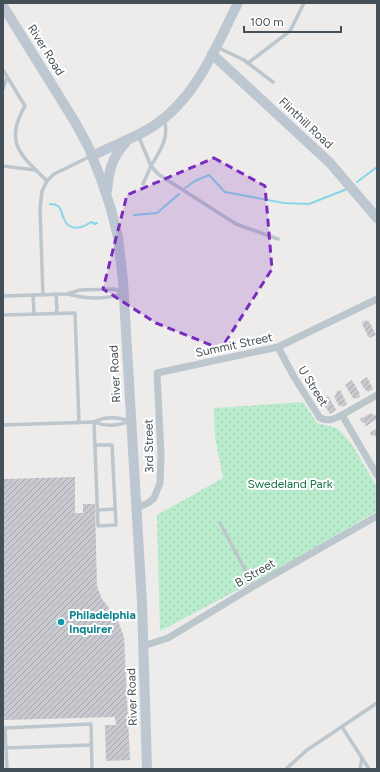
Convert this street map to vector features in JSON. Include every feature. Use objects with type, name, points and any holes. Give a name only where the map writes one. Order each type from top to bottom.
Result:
[{"type":"main road","points":[[92,156],[133,137],[164,118],[179,104],[192,89],[238,3]]},
{"type":"main road","name":"River Road","points":[[3,6],[75,122],[92,156],[107,194],[118,237],[124,292],[136,508],[147,769]]},
{"type":"main road","name":"Flinthill Road","points":[[214,50],[330,163],[377,218]]},
{"type":"main road","points":[[107,194],[108,176],[116,153],[133,137]]},
{"type":"street","name":"Summit Street","points":[[157,372],[278,347],[377,299]]},
{"type":"street","name":"U Street","points":[[278,347],[320,418],[331,421],[342,416]]},
{"type":"street","name":"3rd Street","points":[[136,508],[151,500],[156,494],[160,483],[161,456],[157,372]]},
{"type":"street","points":[[377,395],[342,416],[377,475]]},
{"type":"street","name":"B Street","points":[[143,646],[168,638],[254,586],[377,516]]},
{"type":"lane","points":[[248,63],[290,31],[304,3]]},
{"type":"lane","points":[[214,50],[248,63],[274,82]]},
{"type":"lane","points":[[3,70],[25,106],[18,117],[15,130],[16,143],[21,155],[47,181]]},
{"type":"lane","points":[[3,89],[7,77]]},
{"type":"lane","points":[[144,184],[151,166],[163,145],[166,132],[164,118]]},
{"type":"lane","points":[[133,137],[151,166],[158,174],[236,224],[278,238]]},
{"type":"lane","points":[[43,295],[40,203],[42,191],[47,181],[54,174],[92,156]]},
{"type":"lane","points":[[3,166],[36,170]]},
{"type":"lane","points":[[3,296],[67,294],[80,290],[114,289],[124,292]]},
{"type":"lane","points":[[67,294],[80,298],[114,297],[124,292]]},
{"type":"lane","points":[[56,294],[56,313]]},
{"type":"lane","points":[[33,295],[34,314]]},
{"type":"lane","points":[[3,315],[74,313],[79,423]]},
{"type":"lane","points":[[3,425],[94,422],[102,418],[120,418],[131,421]]},
{"type":"lane","points":[[94,422],[102,426],[120,425],[131,421]]},
{"type":"lane","points":[[94,422],[98,526],[116,525],[112,445],[95,445]]},
{"type":"lane","points":[[98,510],[115,509]]},
{"type":"lane","points":[[220,523],[254,586]]},
{"type":"lane","points":[[286,769],[307,750],[377,703]]},
{"type":"lane","points":[[7,769],[5,728],[91,724],[92,769]]},
{"type":"lane","points":[[342,727],[369,769]]},
{"type":"lane","points":[[5,748],[92,745]]},
{"type":"lane","points":[[360,769],[362,758]]},
{"type":"highlighted area","points":[[214,158],[265,186],[272,269],[221,349],[156,323],[103,289],[127,195]]},
{"type":"green space","name":"Swedeland Park","points":[[303,402],[317,423],[337,428],[351,443],[377,487],[377,511],[276,570],[160,631],[157,515],[223,478],[215,437],[214,408]]},
{"type":"building","points":[[367,320],[368,322],[369,321],[376,335],[369,338],[362,324],[362,322]]},
{"type":"building","points":[[367,377],[373,389],[368,392],[360,382]]},
{"type":"building","points":[[352,380],[360,394],[360,397],[355,399],[345,385]]},
{"type":"building","points":[[340,390],[347,404],[342,407],[341,405],[339,406],[334,396],[337,394],[336,392]]},
{"type":"building","points":[[328,396],[336,410],[330,414],[321,400]]},
{"type":"building","points":[[371,413],[373,415],[375,414],[377,419],[366,426],[360,419]]},
{"type":"building","points":[[377,428],[377,439],[375,435],[372,436],[370,433]]},
{"type":"building","name":"Philadelphia Inquirer","points":[[75,477],[75,513],[83,513],[83,504],[95,504],[97,586],[102,599],[117,618],[124,637],[130,760],[106,761],[105,725],[116,725],[115,717],[3,720],[3,479]]},
{"type":"waterway","points":[[357,182],[377,167]]},
{"type":"waterway","points":[[185,188],[195,181],[209,175],[225,192],[284,203],[309,204],[347,189]]},
{"type":"waterway","points":[[134,215],[157,213],[179,194]]},
{"type":"waterway","points":[[50,204],[59,207],[66,223],[69,226],[76,228],[91,222],[95,224],[97,223]]},
{"type":"place","name":"Philadelphia Inquirer","points":[[61,622]]}]
